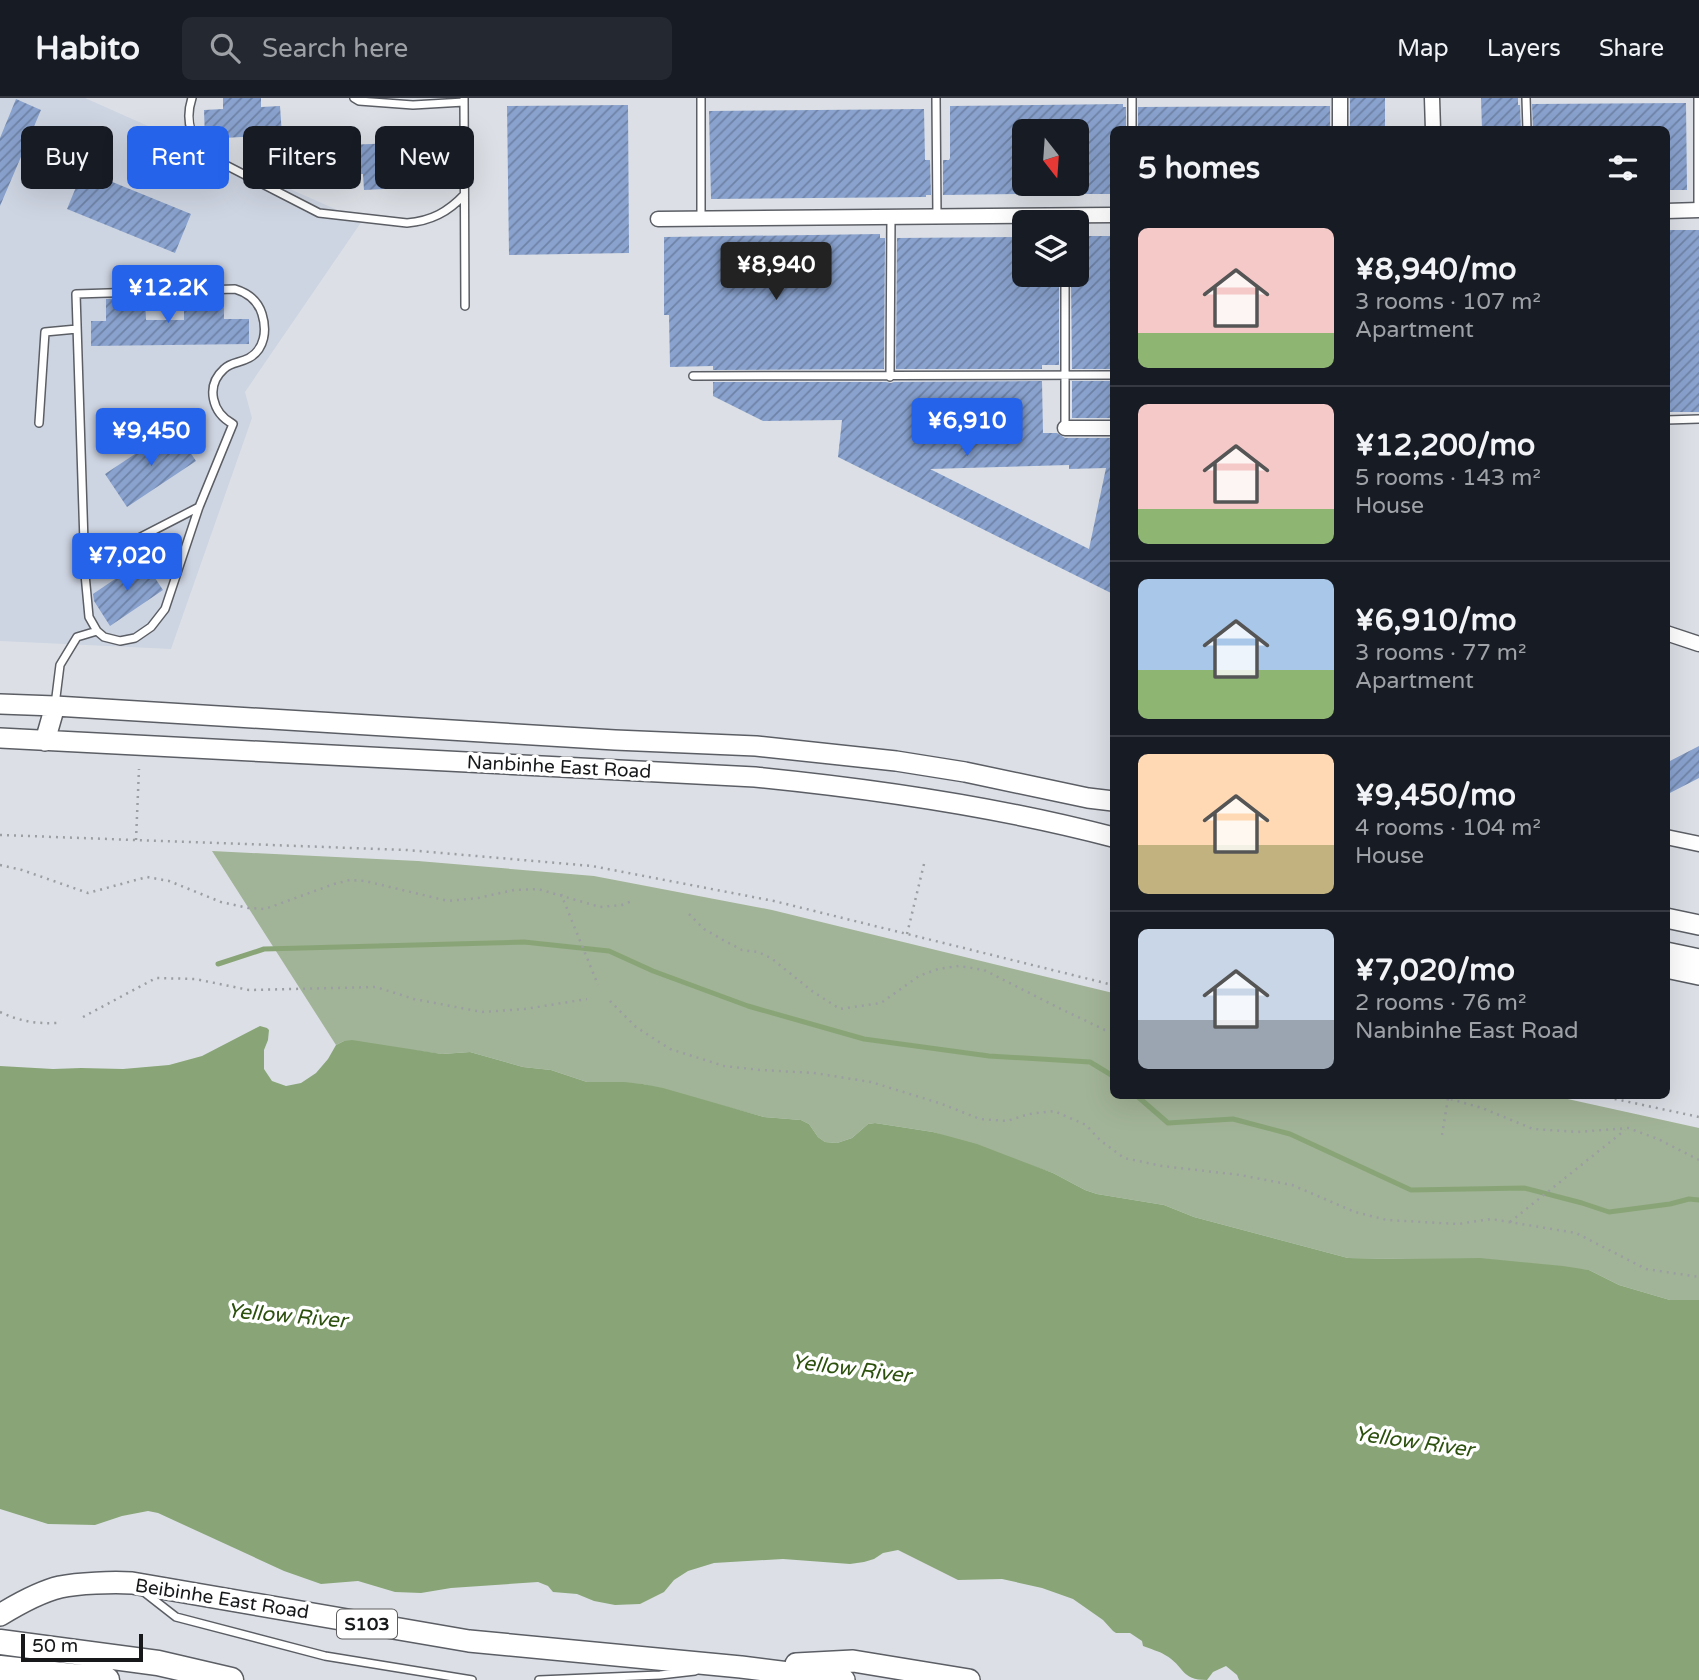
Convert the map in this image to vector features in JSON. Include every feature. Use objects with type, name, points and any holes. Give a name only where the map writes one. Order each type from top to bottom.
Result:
[{"type":"highway","points":[[2,1642],[158,1664],[231,1680]]},
{"type":"highway","points":[[0,1668],[107,1680]]},
{"type":"main road","name":"Nanbinhe East Road","points":[[0,704],[826,752],[919,765],[1110,801]]},
{"type":"main road","points":[[45,741],[55,706]]},
{"type":"main road","name":"Nanbinhe East Road","points":[[0,738],[769,779],[961,803],[1110,835]]},
{"type":"main road","points":[[1670,919],[1699,925]]},
{"type":"main road","points":[[1670,953],[1699,959]]},
{"type":"main road","points":[[1670,969],[1699,975]]},
{"type":"main road","name":"Beibinhe East Road","points":[[0,1615],[20,1603],[60,1587],[132,1583],[469,1641],[741,1667],[844,1680]]},
{"type":"main road","name":"Beibinhe East Road","points":[[741,1667],[853,1661],[970,1680]]},
{"type":"street","points":[[1340,98],[1340,126]]},
{"type":"street","points":[[1433,98],[1433,126]]},
{"type":"street","points":[[1670,211],[1699,210]]},
{"type":"street","points":[[1089,217],[1110,215]]},
{"type":"street","points":[[659,219],[1012,218]]},
{"type":"street","points":[[1065,428],[1110,428]]},
{"type":"street","points":[[1670,634],[1699,644]]},
{"type":"street","points":[[1670,838],[1699,844]]},
{"type":"lane","points":[[192,98],[189,108],[190,128],[204,152],[319,213],[419,222],[449,209],[464,195]]},
{"type":"lane","points":[[354,98],[359,102],[413,105],[464,100],[465,306]]},
{"type":"lane","points":[[701,98],[701,219]]},
{"type":"lane","points":[[936,98],[937,217]]},
{"type":"lane","points":[[1132,98],[1132,126]]},
{"type":"lane","points":[[1527,98],[1527,126]]},
{"type":"lane","points":[[1698,98],[1699,210]]},
{"type":"lane","points":[[890,377],[891,217]]},
{"type":"lane","points":[[1065,287],[1065,428]]},
{"type":"lane","points":[[228,288],[248,294],[259,307],[265,330],[262,344],[249,358],[227,366],[213,388],[217,411],[233,424],[199,507],[165,609],[159,619],[142,634],[128,641],[112,640],[97,631],[89,617],[85,575],[76,293],[228,288]]},
{"type":"lane","points":[[38,423],[45,332],[77,329]]},
{"type":"lane","points":[[693,376],[1110,375]]},
{"type":"lane","points":[[1670,419],[1699,419]]},
{"type":"lane","points":[[85,575],[102,557],[199,507]]},
{"type":"lane","points":[[55,706],[61,666],[66,656],[77,637],[97,631]]},
{"type":"lane","points":[[132,1583],[176,1617],[325,1656],[472,1680]]},
{"type":"lane","points":[[539,1680],[660,1675],[741,1667]]},
{"type":"path","points":[[136,840],[139,769]]},
{"type":"path","points":[[0,835],[407,850],[592,866],[774,901],[1110,984]]},
{"type":"path","points":[[907,934],[924,864]]},
{"type":"path","points":[[0,865],[88,893],[147,877],[169,881],[221,902],[265,909],[350,880],[365,881],[448,901],[526,889],[561,894],[600,907],[632,901]]},
{"type":"path","points":[[561,894],[598,985]]},
{"type":"path","points":[[689,914],[704,929],[725,941],[742,950],[758,952],[771,958],[812,991],[840,1009],[881,1003],[919,976],[938,969],[959,966],[984,970],[1110,1031]]},
{"type":"path","points":[[83,1017],[156,978],[195,979],[249,989],[376,987],[414,999],[482,1012],[525,1009],[587,999]]},
{"type":"path","points":[[610,1001],[636,1027],[670,1049],[724,1066],[814,1073],[871,1082],[942,1104],[979,1119],[1007,1121],[1029,1114],[1054,1111],[1086,1125],[1100,1140],[1124,1158],[1292,1185],[1355,1212],[1387,1220],[1458,1224],[1491,1219],[1576,1233],[1646,1269],[1699,1277]]},
{"type":"path","points":[[0,1012],[21,1021],[57,1023]]},
{"type":"path","points":[[1442,1135],[1448,1099]]},
{"type":"path","points":[[1451,1099],[1482,1108],[1533,1129],[1578,1132],[1628,1128],[1658,1139],[1699,1160]]},
{"type":"path","points":[[1615,1099],[1699,1117]]},
{"type":"path","points":[[1510,1222],[1628,1128]]},
{"type":"shaded area","points":[[0,98],[85,98],[148,126],[127,126],[127,189],[229,189],[229,162],[243,168],[243,189],[290,189],[362,221],[245,392],[252,418],[171,649],[0,641]]},
{"type":"shaded area","points":[[212,851],[418,861],[594,876],[772,910],[1110,992],[1110,1099],[1568,1099],[1699,1128],[1699,1300],[1670,1300],[1619,1285],[1589,1270],[1348,1258],[1194,1217],[1164,1205],[1097,1194],[1053,1173],[933,1132],[875,1123],[868,1124],[852,1138],[837,1143],[825,1142],[809,1124],[801,1120],[764,1117],[643,1084],[587,1082],[551,1070],[523,1067],[470,1052],[442,1054],[344,1041],[336,1045]]},
{"type":"water","name":"Yellow River","points":[[260,1026],[269,1030],[264,1050],[264,1069],[272,1081],[286,1086],[301,1083],[316,1073],[336,1045],[344,1041],[442,1054],[470,1052],[523,1067],[551,1070],[587,1082],[643,1084],[764,1117],[801,1120],[809,1124],[825,1142],[837,1143],[852,1138],[868,1124],[875,1123],[933,1132],[977,1144],[1053,1173],[1097,1194],[1164,1205],[1194,1217],[1348,1258],[1480,1258],[1563,1266],[1589,1270],[1619,1285],[1670,1300],[1699,1300],[1699,1680],[1239,1680],[1226,1666],[1213,1672],[1207,1680],[1187,1675],[1171,1659],[1143,1646],[1142,1641],[1130,1633],[1116,1633],[1103,1620],[1073,1599],[1042,1588],[1002,1579],[958,1580],[898,1550],[850,1564],[783,1559],[714,1563],[688,1571],[674,1580],[664,1592],[640,1604],[615,1605],[577,1594],[553,1592],[548,1586],[538,1582],[451,1588],[421,1593],[395,1592],[358,1581],[321,1584],[284,1571],[158,1513],[148,1511],[95,1525],[48,1524],[0,1509],[0,1066],[123,1069],[169,1065],[202,1056]]},
{"type":"building","points":[[223,98],[261,98],[261,107],[280,106],[281,126],[243,126],[243,137],[229,138],[229,126],[205,126],[204,110],[223,109]]},
{"type":"building","points":[[1350,98],[1385,98],[1385,126],[1350,126]]},
{"type":"building","points":[[1481,98],[1518,98],[1521,126],[1482,126]]},
{"type":"building","points":[[16,99],[41,110],[34,126],[21,126],[21,157],[0,206],[0,138]]},
{"type":"building","points":[[1686,103],[1687,190],[1670,190],[1670,126],[1533,126],[1532,104]]},
{"type":"building","points":[[1123,104],[1123,107],[1126,107],[1126,126],[1110,126],[1110,194],[1089,194],[1089,119],[1012,119],[1012,194],[943,195],[943,160],[950,158],[950,106]]},
{"type":"building","points":[[628,105],[629,253],[509,255],[507,106]]},
{"type":"building","points":[[1330,106],[1330,126],[1138,126],[1138,107]]},
{"type":"building","points":[[924,109],[925,160],[930,160],[931,195],[711,199],[709,111]]},
{"type":"building","points":[[361,144],[375,144],[375,189],[383,189],[364,190]]},
{"type":"building","points":[[113,182],[191,214],[175,253],[67,209],[75,189],[113,189]]},
{"type":"building","points":[[1670,230],[1699,230],[1699,412],[1670,412]]},
{"type":"building","points":[[880,234],[880,238],[885,238],[884,369],[713,370],[713,366],[670,367],[669,315],[664,315],[664,237]]},
{"type":"building","points":[[1089,236],[1110,236],[1110,369],[1072,369],[1071,287],[1089,287]]},
{"type":"building","points":[[1012,237],[1012,287],[1059,287],[1059,365],[1042,365],[1042,369],[896,369],[897,238]]},
{"type":"building","points":[[145,298],[146,320],[184,320],[184,298],[224,298],[224,319],[249,319],[249,344],[91,346],[91,321],[106,321],[106,299]]},
{"type":"building","points":[[1042,381],[1043,433],[1057,433],[1065,438],[1110,438],[1110,593],[838,457],[842,420],[763,421],[713,396],[713,382]],"holes":[[[1069,465],[1069,469],[1106,468],[1089,549],[930,469]]]},
{"type":"building","points":[[1072,381],[1110,381],[1110,418],[1072,418]]},
{"type":"building","points":[[174,428],[196,461],[127,507],[105,474]]},
{"type":"building","points":[[143,560],[163,590],[110,626],[94,601],[93,594]]},
{"type":"building","points":[[1699,746],[1699,778],[1670,793],[1670,761]]},
{"type":"waterway","points":[[218,964],[264,949],[524,942],[609,951],[653,971],[748,1006],[864,1039],[989,1056],[1090,1062],[1110,1074]]},
{"type":"waterway","points":[[1140,1099],[1168,1123],[1233,1119],[1290,1134],[1411,1190],[1524,1188],[1609,1212],[1689,1199],[1699,1200]]}]
